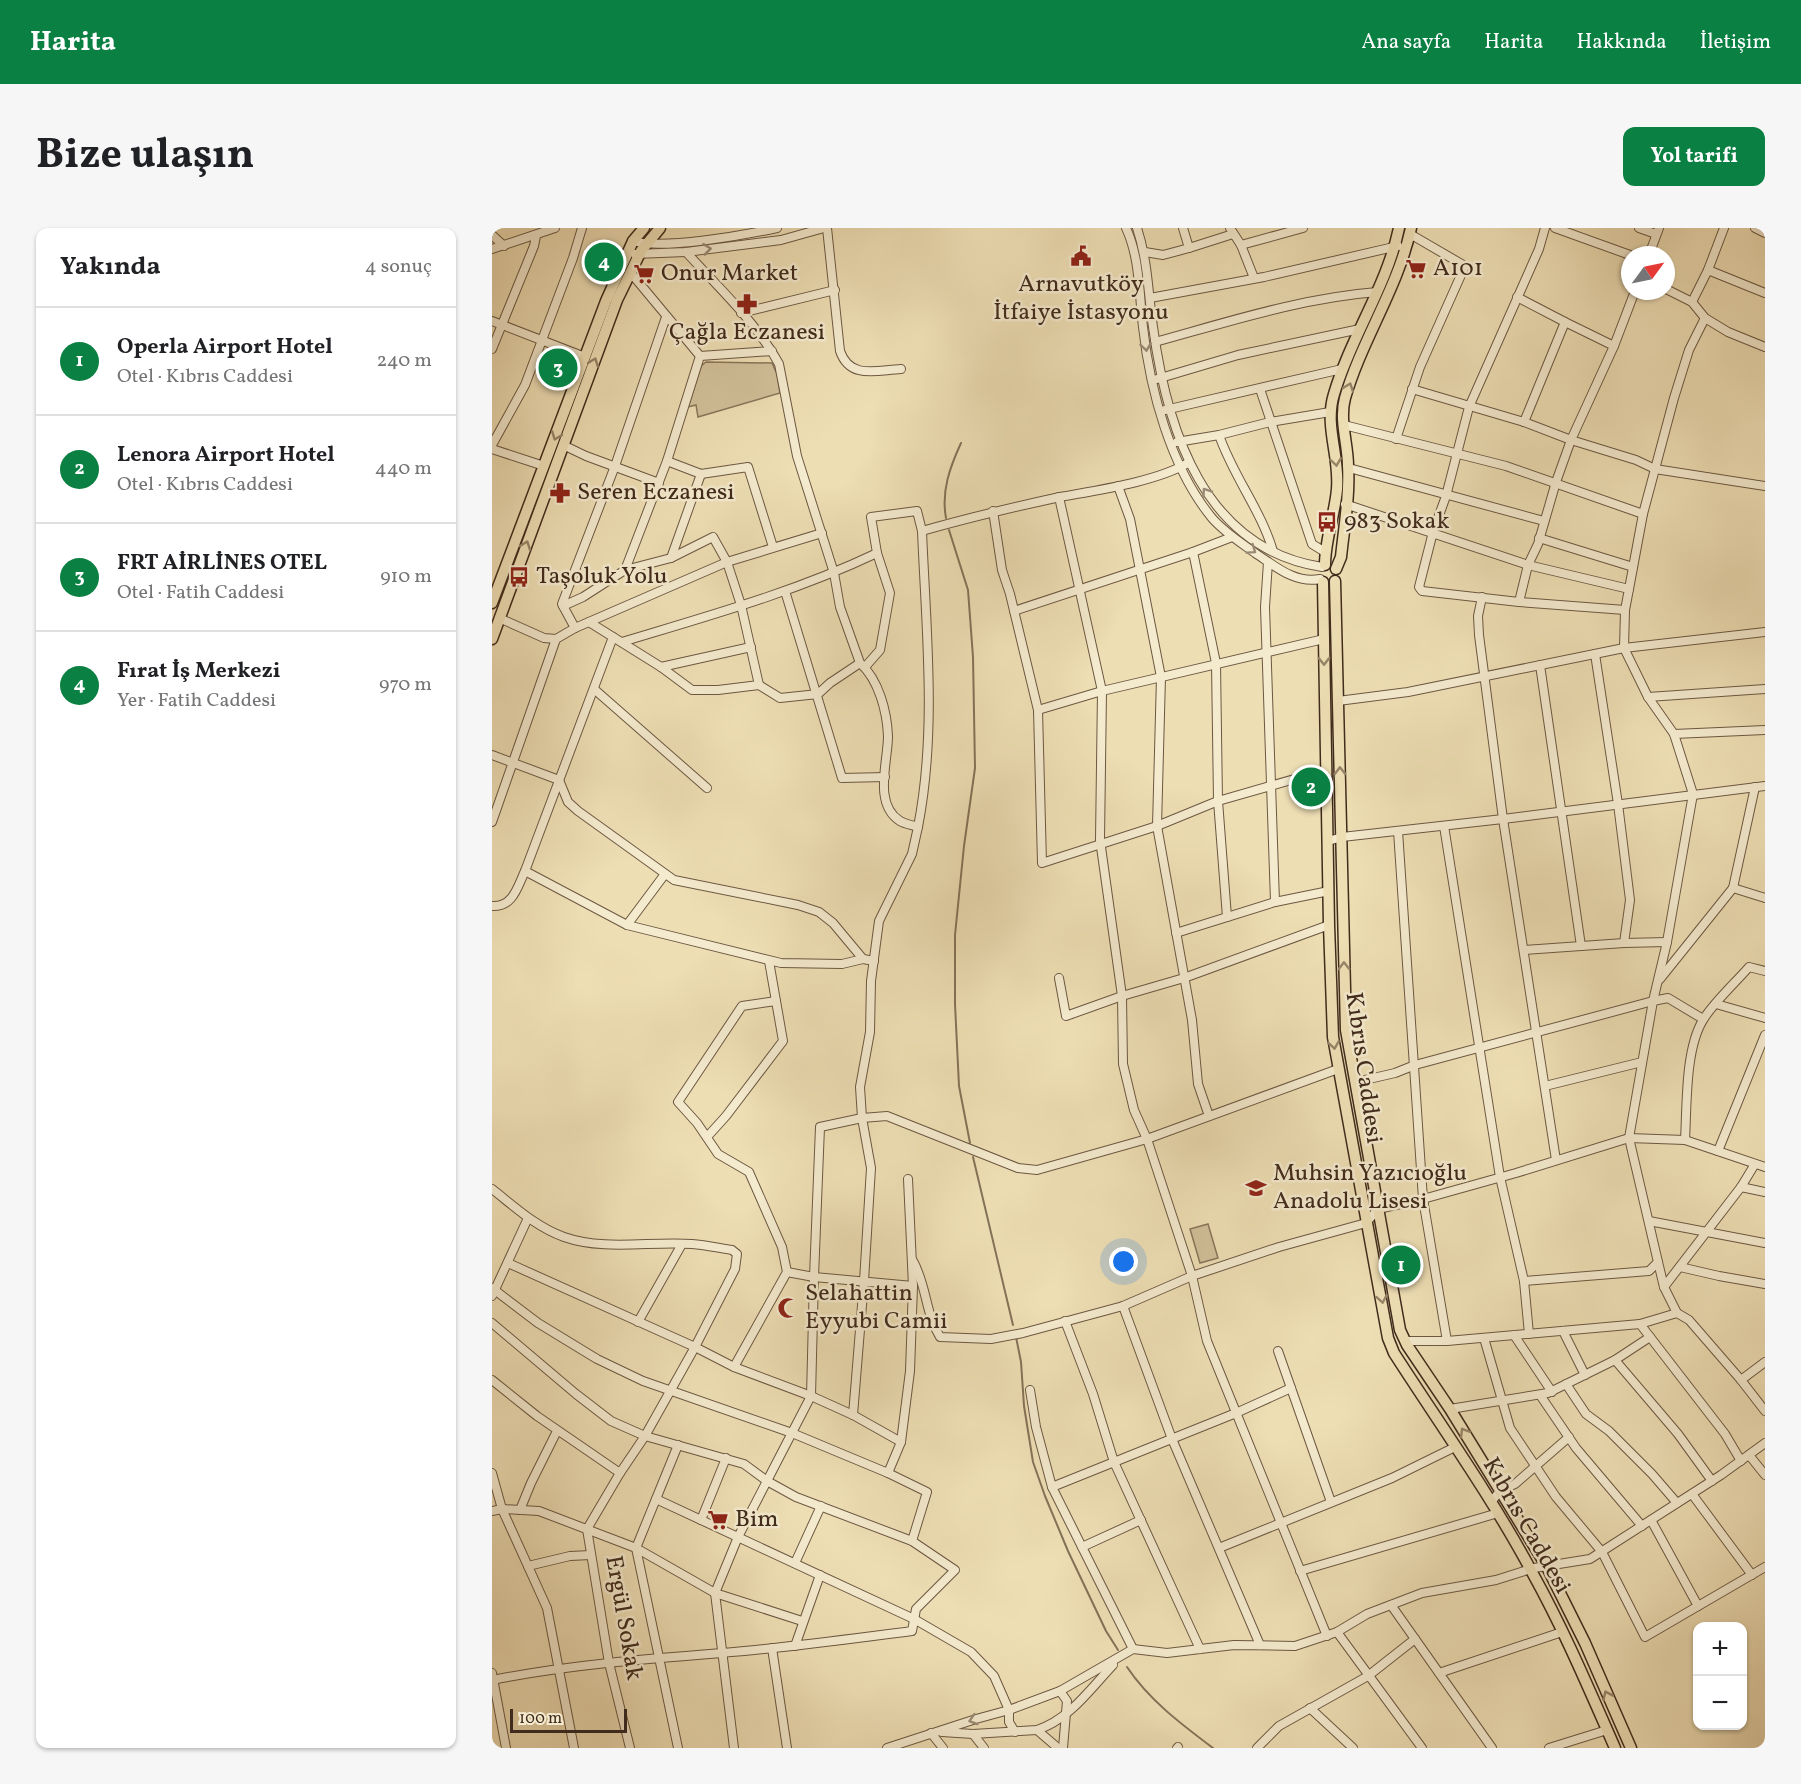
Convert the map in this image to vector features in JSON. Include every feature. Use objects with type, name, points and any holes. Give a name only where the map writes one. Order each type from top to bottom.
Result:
[{"type":"main road","points":[[492,639],[617,300],[630,272],[637,250],[633,241],[644,228]]},
{"type":"main road","points":[[492,603],[606,301],[637,250],[660,228]]},
{"type":"main road","points":[[1399,228],[1390,263],[1342,369],[1330,412],[1331,435],[1337,466],[1337,488],[1323,566],[1319,572],[1322,581],[1328,584],[1335,575],[1341,557],[1346,504],[1349,468],[1343,412],[1345,399],[1402,263],[1409,235]]},
{"type":"main road","points":[[1323,566],[1332,566],[1335,575],[1345,1020],[1400,1330],[1547,1567],[1585,1643],[1631,1748]]},
{"type":"main road","name":"Kıbrıs Caddesi","points":[[1322,581],[1332,1017],[1338,1069],[1390,1345],[1491,1502],[1531,1569],[1615,1748]]},
{"type":"street","points":[[492,249],[555,228]]},
{"type":"street","points":[[544,466],[492,447],[525,385],[582,228]]},
{"type":"street","points":[[637,250],[773,228]]},
{"type":"street","points":[[637,250],[686,252],[782,240],[826,228],[835,290],[840,351],[847,363],[858,371],[901,369]]},
{"type":"street","points":[[1126,228],[1136,254],[1151,381],[1160,412],[1176,442]]},
{"type":"street","points":[[1137,228],[1145,252],[1161,377],[1176,442],[1195,494],[1213,519],[1232,537],[1268,562],[1301,580],[1322,581]]},
{"type":"street","points":[[1183,228],[1189,248]]},
{"type":"street","points":[[1241,245],[1303,228]]},
{"type":"street","points":[[1545,228],[1539,249],[1469,407],[1446,496],[1419,580],[1422,591],[1519,602],[1625,610]]},
{"type":"street","points":[[1555,228],[1621,252]]},
{"type":"street","points":[[1639,228],[1658,231],[1652,246]]},
{"type":"street","points":[[1692,302],[1708,270],[1724,228]]},
{"type":"street","points":[[1755,228],[1765,233]]},
{"type":"street","points":[[1145,252],[1164,255],[1232,231],[1241,245],[1254,278]]},
{"type":"street","points":[[492,235],[504,246]]},
{"type":"street","points":[[1150,298],[1395,247],[1409,235],[1465,266],[1412,389],[1396,439]]},
{"type":"street","points":[[492,349],[536,236]]},
{"type":"street","points":[[686,252],[741,313],[772,351],[779,364],[798,456],[834,573],[840,607],[863,665],[879,692],[885,712],[888,736],[884,795],[890,810],[900,821],[918,827]]},
{"type":"street","points":[[1708,270],[1765,293]]},
{"type":"street","points":[[630,272],[699,356]]},
{"type":"street","points":[[741,313],[835,290]]},
{"type":"street","points":[[1155,342],[1271,311],[1352,294],[1377,292]]},
{"type":"street","points":[[1675,294],[1692,302],[1705,318],[1728,332],[1765,347]]},
{"type":"street","points":[[1517,297],[1614,346]]},
{"type":"street","points":[[1519,602],[1528,565],[1571,440],[1614,346],[1632,300]]},
{"type":"street","points":[[575,628],[562,604],[615,466],[666,317]]},
{"type":"street","points":[[1705,318],[1689,350],[1655,469],[1643,514],[1625,610],[1624,648],[1648,697],[1674,734],[1693,794],[1629,1137],[1664,1287],[1677,1313],[1689,1320],[1765,1411]]},
{"type":"street","points":[[492,321],[585,357]]},
{"type":"street","points":[[1524,422],[1565,322]]},
{"type":"street","points":[[1151,381],[1238,355],[1360,329]]},
{"type":"street","points":[[699,356],[772,351]]},
{"type":"street","points":[[625,570],[667,461],[699,356]]},
{"type":"street","points":[[1160,412],[1169,408],[1342,369]]},
{"type":"street","points":[[1260,389],[1312,544],[1325,552]]},
{"type":"street","points":[[1412,389],[1524,422],[1571,440],[1636,460],[1655,469],[1765,486]]},
{"type":"street","points":[[1176,442],[1330,412]]},
{"type":"street","points":[[1344,425],[1506,466],[1643,514]]},
{"type":"street","points":[[1219,435],[1266,531],[1273,551]]},
{"type":"street","points":[[563,445],[659,483]]},
{"type":"street","points":[[667,461],[701,474],[748,467],[772,547]]},
{"type":"street","points":[[1184,465],[1220,512],[1238,529],[1273,551],[1298,563],[1323,566]]},
{"type":"street","points":[[922,531],[993,512],[1118,486],[1184,465]]},
{"type":"street","points":[[1349,468],[1544,521]]},
{"type":"street","points":[[671,558],[701,474]]},
{"type":"street","points":[[1118,486],[1130,519],[1161,677],[1157,826],[1192,1020],[1198,1084],[1209,1116]]},
{"type":"street","points":[[1059,498],[1102,691],[1101,844],[1122,996],[1123,1064],[1134,1110],[1147,1139],[1192,1276],[1207,1341],[1327,1636]]},
{"type":"street","points":[[1346,504],[1528,565],[1629,589]]},
{"type":"street","points":[[589,622],[661,667],[692,690],[718,690],[759,685],[780,698],[818,694],[830,683],[863,665],[880,650],[890,593],[877,553],[871,517],[917,511],[922,531],[928,727],[925,789],[912,854],[879,921],[871,981],[870,1032],[860,1087],[862,1118],[871,1168],[853,1415]]},
{"type":"street","points":[[993,512],[1002,570],[1038,710],[1042,863],[1157,826],[1218,801],[1326,770]]},
{"type":"street","points":[[499,618],[544,638],[556,639],[575,628],[728,562],[822,533]]},
{"type":"street","points":[[563,606],[583,597],[625,570],[671,558],[713,537],[728,562],[741,605],[759,685]]},
{"type":"street","points":[[1014,612],[1232,537]]},
{"type":"street","points":[[1539,538],[1634,567]]},
{"type":"street","points":[[1193,552],[1216,663],[1218,801],[1227,917]]},
{"type":"street","points":[[622,642],[785,591],[834,573],[877,553]]},
{"type":"street","points":[[1268,562],[1266,607],[1275,902]]},
{"type":"street","points":[[785,591],[842,778],[885,777]]},
{"type":"street","points":[[1482,597],[1478,616],[1479,635],[1503,819],[1538,1032],[1556,1160]]},
{"type":"street","points":[[1338,701],[1408,692],[1624,648],[1765,632]]},
{"type":"street","points":[[492,906],[503,906],[509,901],[525,871],[613,637]]},
{"type":"street","points":[[492,822],[556,639]]},
{"type":"street","points":[[1038,710],[1102,691],[1324,639]]},
{"type":"street","points":[[661,667],[750,646]]},
{"type":"street","points":[[1595,654],[1630,900],[1624,943]]},
{"type":"street","points":[[1540,665],[1581,946]]},
{"type":"street","points":[[594,689],[707,788]]},
{"type":"street","points":[[1648,697],[1765,689]]},
{"type":"street","points":[[1674,734],[1765,730]]},
{"type":"street","points":[[492,755],[559,780],[568,802],[578,811],[674,880],[798,905],[819,912],[833,923],[863,959]]},
{"type":"street","points":[[1328,841],[1342,837],[1765,786]]},
{"type":"street","points":[[1658,981],[1733,888],[1755,787]]},
{"type":"street","points":[[1444,826],[1500,1177],[1524,1281],[1529,1334]]},
{"type":"street","points":[[1398,831],[1423,1200],[1448,1341]]},
{"type":"street","points":[[525,871],[627,925],[769,961],[819,965],[842,964],[863,959],[874,962]]},
{"type":"street","points":[[627,925],[665,874]]},
{"type":"street","points":[[1733,888],[1765,898]]},
{"type":"street","points":[[1176,933],[1275,902],[1329,891]]},
{"type":"street","points":[[1059,978],[1066,1016],[1122,996],[1184,978],[1329,925]]},
{"type":"street","points":[[1524,950],[1667,942]]},
{"type":"street","points":[[707,1137],[726,1116],[783,1041],[769,961]]},
{"type":"street","points":[[1685,1140],[1689,1070],[1694,1040],[1703,1019],[1749,967],[1765,971]]},
{"type":"street","points":[[1356,1082],[1668,998],[1703,1019]]},
{"type":"street","points":[[734,1367],[787,1272],[782,1247],[749,1172],[718,1154],[678,1102],[742,1006],[776,1001]]},
{"type":"street","points":[[1716,1004],[1765,1018]]},
{"type":"street","points":[[1718,1151],[1765,1035]]},
{"type":"street","points":[[1545,1086],[1642,1062]]},
{"type":"street","points":[[734,1748],[715,1593],[738,1537],[811,1396],[820,1127],[862,1118],[886,1116],[1018,1168],[1038,1170],[1147,1139],[1338,1069]]},
{"type":"street","points":[[913,1261],[921,1276],[933,1326],[940,1337],[991,1339],[1023,1333],[1123,1306],[1192,1276],[1279,1247],[1366,1223],[1378,1209],[1423,1200],[1629,1137],[1685,1140],[1762,1165],[1741,1187],[1664,1287]]},
{"type":"street","points":[[888,1473],[901,1442],[910,1371],[913,1261],[908,1179]]},
{"type":"street","points":[[1741,1187],[1765,1192]]},
{"type":"street","points":[[492,1189],[528,1218],[545,1228],[590,1244],[682,1244],[732,1250],[737,1254],[735,1269],[695,1347],[645,1436],[587,1529]]},
{"type":"street","points":[[528,1218],[493,1291],[538,1323],[597,1359],[643,1381],[792,1433],[927,1492],[912,1541]]},
{"type":"street","points":[[1649,1221],[1765,1243]]},
{"type":"street","points":[[638,1322],[682,1244]]},
{"type":"street","points":[[1524,1281],[1649,1271],[1659,1262]]},
{"type":"street","points":[[508,1263],[695,1347],[734,1367],[811,1396],[853,1415],[901,1442]]},
{"type":"street","points":[[1680,1267],[1765,1284]]},
{"type":"street","points":[[787,1272],[814,1277],[913,1286]]},
{"type":"street","points":[[1123,1306],[1172,1439],[1260,1645]]},
{"type":"street","points":[[1405,1341],[1448,1341],[1640,1324],[1677,1313]]},
{"type":"street","points":[[1065,1321],[1093,1394],[1114,1462],[1200,1649]]},
{"type":"street","points":[[492,1323],[611,1421],[645,1436],[744,1464],[767,1481],[796,1497],[912,1541],[955,1570],[916,1609],[912,1631],[795,1646],[559,1668],[493,1678],[506,1748]]},
{"type":"street","points":[[1640,1324],[1725,1434],[1745,1458],[1765,1475]]},
{"type":"street","points":[[1563,1331],[1585,1375]]},
{"type":"street","points":[[1515,1335],[1552,1392]]},
{"type":"street","points":[[1450,1409],[1552,1392],[1615,1360],[1650,1337]]},
{"type":"street","points":[[1484,1338],[1510,1428],[1556,1497],[1602,1552],[1645,1637],[1765,1567]]},
{"type":"street","points":[[1278,1351],[1331,1502]]},
{"type":"street","points":[[1615,1360],[1678,1434],[1712,1481]]},
{"type":"street","points":[[1741,1380],[1765,1362]]},
{"type":"street","points":[[492,1380],[557,1431],[620,1473]]},
{"type":"street","points":[[1566,1384],[1586,1414],[1609,1431],[1677,1503]]},
{"type":"street","points":[[1052,1487],[1236,1413],[1291,1388]]},
{"type":"street","points":[[1030,1390],[1036,1427],[1052,1487],[1133,1649]]},
{"type":"street","points":[[1540,1395],[1569,1437],[1642,1526]]},
{"type":"street","points":[[520,1510],[557,1431]]},
{"type":"street","points":[[1491,1502],[1500,1491],[1515,1484],[1569,1437]]},
{"type":"street","points":[[887,1748],[1060,1691],[1133,1649],[1167,1653],[1234,1645],[1295,1646],[1337,1632],[1367,1614],[1422,1593],[1496,1580],[1531,1569],[1590,1560],[1712,1481],[1765,1443]]},
{"type":"street","points":[[678,1445],[636,1548],[678,1748]]},
{"type":"street","points":[[1219,1548],[1392,1478],[1455,1447]]},
{"type":"street","points":[[701,1520],[726,1458]]},
{"type":"street","points":[[492,1473],[502,1509],[547,1608],[574,1748]]},
{"type":"street","points":[[1692,1494],[1752,1575]]},
{"type":"street","points":[[656,1499],[914,1619],[971,1652],[994,1676],[1008,1710],[1009,1722],[1015,1731]]},
{"type":"street","points":[[795,1563],[821,1506]]},
{"type":"street","points":[[492,1511],[502,1509],[539,1511],[636,1548],[715,1593],[802,1621]]},
{"type":"street","points":[[1300,1571],[1497,1513]]},
{"type":"street","points":[[1082,1547],[1141,1520]]},
{"type":"street","points":[[1651,1520],[1698,1606]]},
{"type":"street","name":"Ergül Sokak","points":[[587,1529],[609,1663],[630,1748]]},
{"type":"street","points":[[528,1566],[570,1556],[591,1555]]},
{"type":"street","points":[[795,1646],[820,1575]]},
{"type":"street","points":[[1390,1605],[1492,1748]]},
{"type":"street","points":[[1337,1632],[1422,1748]]},
{"type":"street","points":[[1439,1673],[1562,1632]]},
{"type":"street","points":[[1257,1748],[1279,1726],[1368,1676],[1415,1639]]},
{"type":"street","points":[[772,1648],[787,1748]]},
{"type":"street","points":[[935,1732],[973,1734],[1037,1730],[1055,1723],[1120,1658]]},
{"type":"street","points":[[1037,1730],[1061,1748],[1067,1701],[1060,1691]]},
{"type":"street","points":[[1310,1708],[1353,1748]]},
{"type":"street","points":[[1549,1748],[1562,1746],[1607,1730]]},
{"type":"street","points":[[935,1732],[943,1748]]},
{"type":"street","points":[[973,1734],[984,1748]]},
{"type":"shaded area","points":[[706,362],[772,363],[777,374],[780,393],[698,417],[696,405],[688,407],[701,366]]},
{"type":"shaded area","points":[[1208,1224],[1218,1258],[1200,1263],[1190,1229]]},
{"type":"waterway","points":[[946,518],[946,489],[953,461],[961,443]]},
{"type":"waterway","points":[[949,530],[968,590],[973,657],[975,768],[955,935],[955,1004],[959,1086],[970,1143]]},
{"type":"waterway","points":[[973,1157],[1013,1325]]},
{"type":"waterway","points":[[1016,1337],[1033,1462],[1068,1551],[1106,1631],[1118,1650]]},
{"type":"waterway","points":[[1127,1667],[1155,1701],[1213,1748]]},
{"type":"place","name":"Arnavutköy İtfaiye İstasyonu","points":[[1081,256]]},
{"type":"place","name":"Fırat İş Merkezi","points":[[604,262]]},
{"type":"place","name":"A101","points":[[1416,269]]},
{"type":"place","name":"Onur Market","points":[[644,274]]},
{"type":"place","name":"Çağla Eczanesi","points":[[747,304]]},
{"type":"place","name":"FRT AİRLİNES OTEL","points":[[558,368]]},
{"type":"place","name":"Seren Eczanesi","points":[[560,493]]},
{"type":"place","name":"983 Sokak","points":[[1327,522]]},
{"type":"place","name":"Taşoluk Yolu","points":[[519,577]]},
{"type":"place","name":"Lenora Airport Hotel","points":[[1311,787]]},
{"type":"place","name":"Muhsin Yazıcıoğlu Anadolu Lisesi","points":[[1256,1188]]},
{"type":"place","name":"Operla Airport Hotel","points":[[1401,1265]]},
{"type":"place","name":"Selahattin Eyyubi Camii","points":[[788,1308]]},
{"type":"place","name":"Bim","points":[[718,1520]]}]
